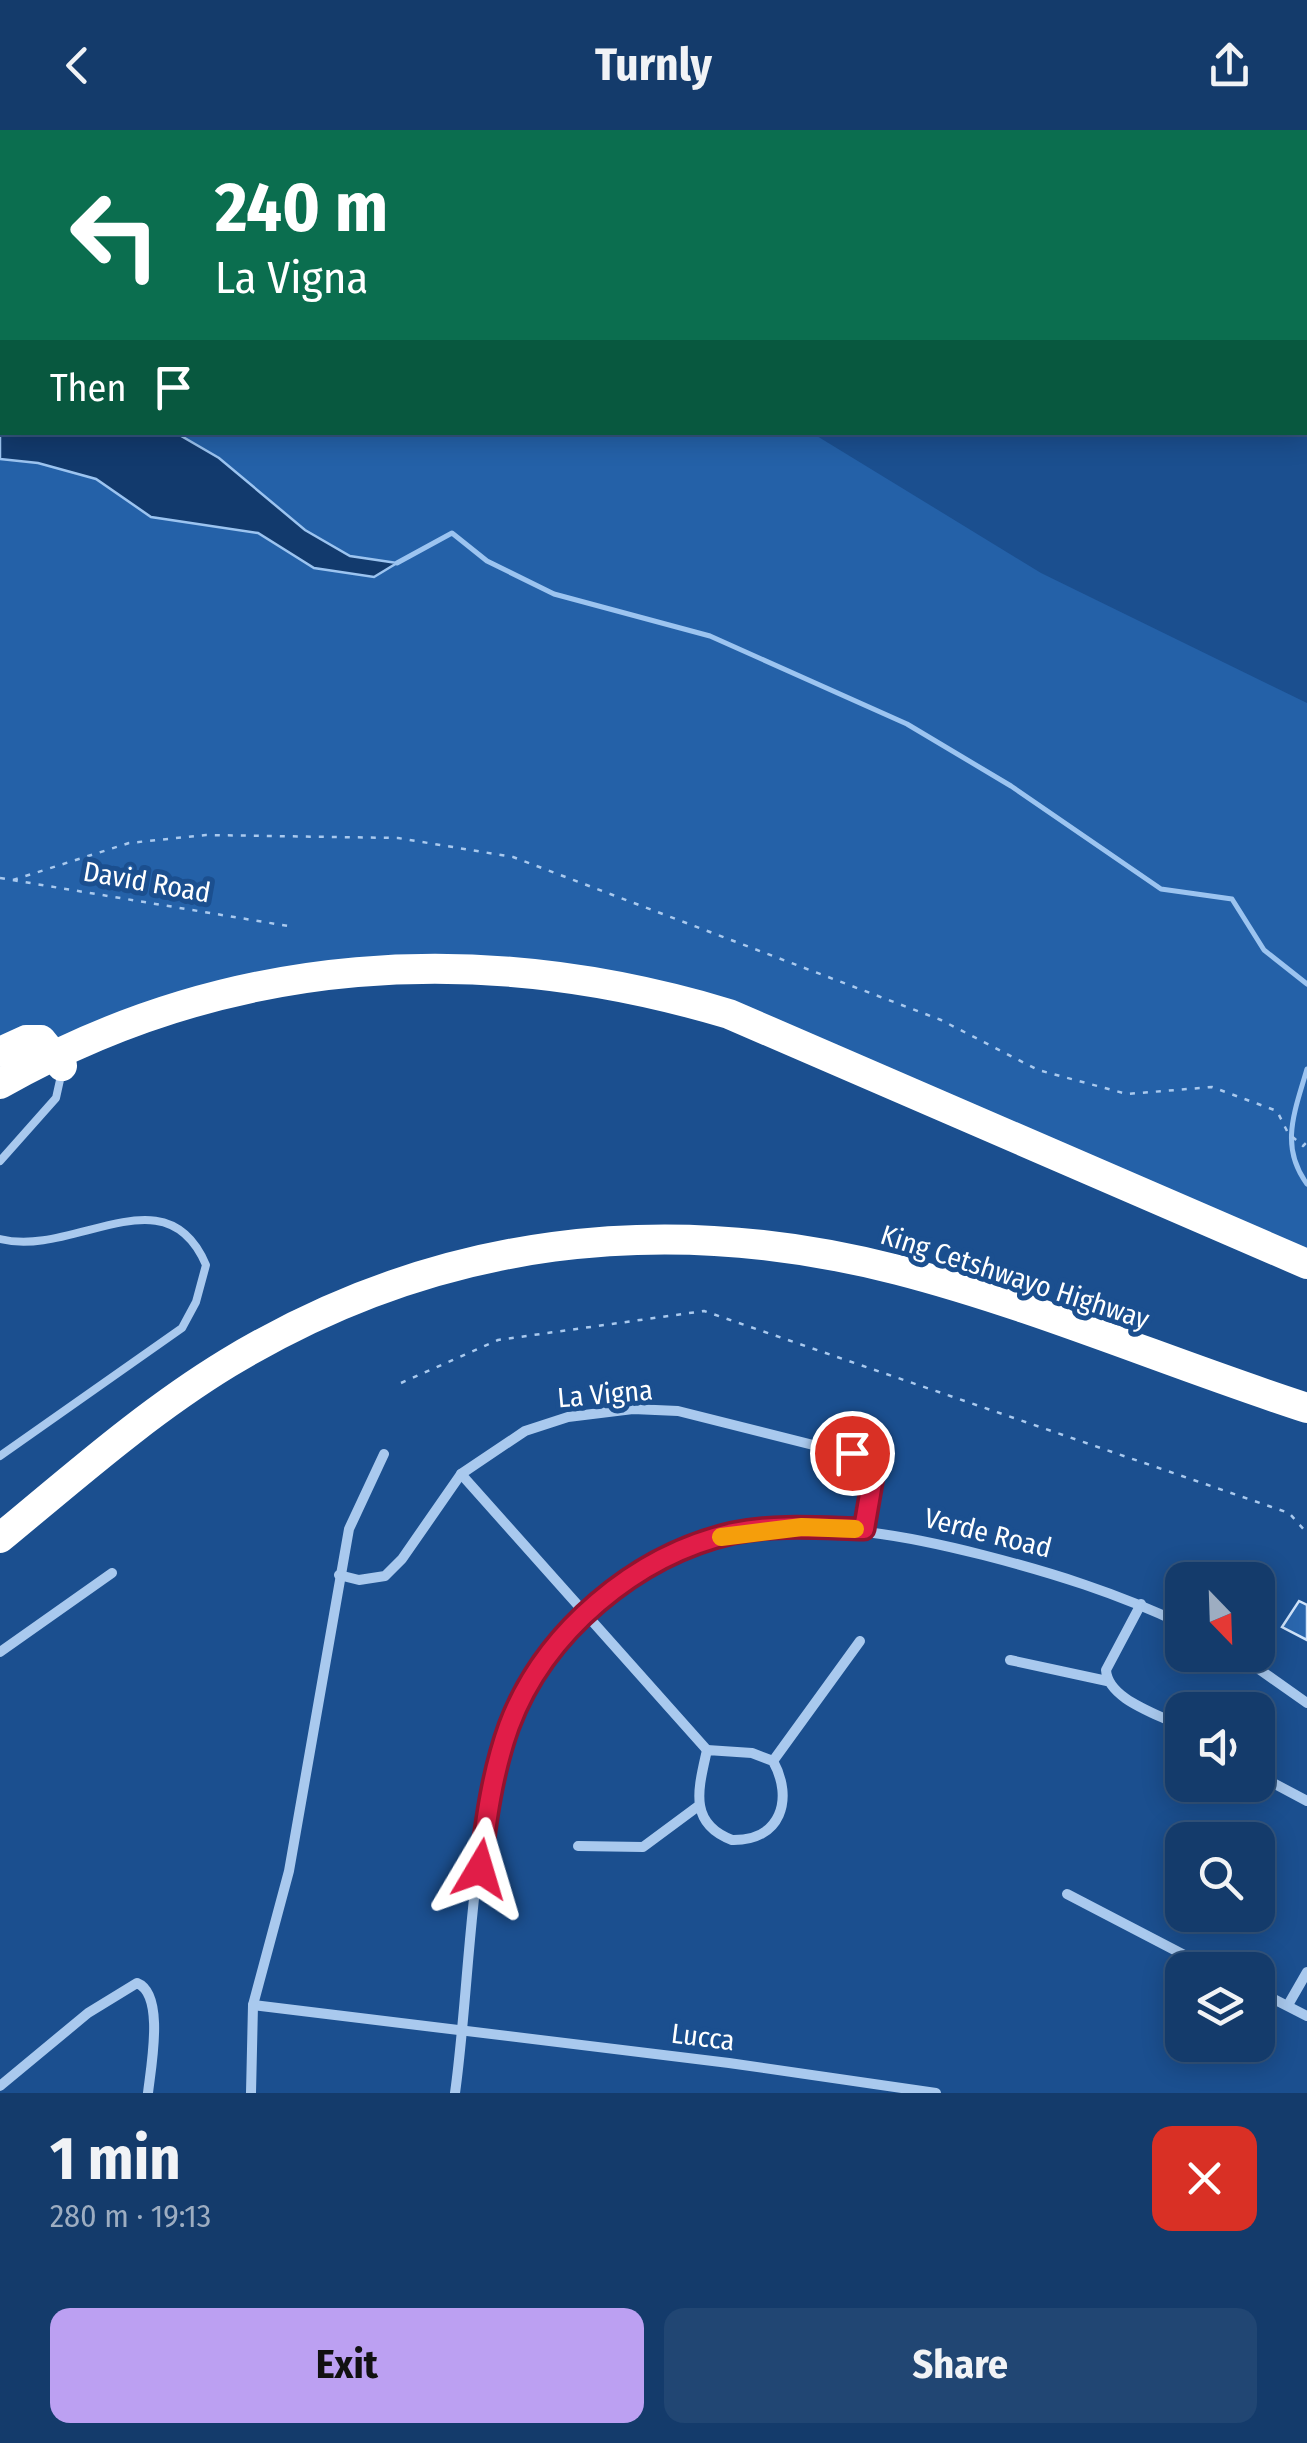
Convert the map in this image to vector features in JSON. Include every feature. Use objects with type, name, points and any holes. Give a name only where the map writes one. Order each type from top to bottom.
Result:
[{"type":"highway","points":[[0,1084],[169,1010],[306,977],[454,966],[597,980],[730,1014],[1307,1264]]},
{"type":"highway","points":[[0,1052],[34,1039],[58,1060]]},
{"type":"highway","name":"King Cetshwayo Highway","points":[[0,1538],[134,1428],[270,1339],[350,1302],[433,1273],[575,1243],[723,1238],[835,1256],[971,1291],[1307,1408]]},
{"type":"street","name":"La Vigna","points":[[339,1575],[368,1580],[393,1570],[462,1474],[546,1422],[633,1410],[678,1411],[858,1456],[873,1477],[864,1529]]},
{"type":"street","points":[[250,2093],[253,2005],[289,1871],[339,1575],[356,1506],[384,1454]]},
{"type":"street","points":[[462,1474],[707,1750],[752,1753],[772,1761],[785,1789],[778,1819],[762,1834],[744,1840],[722,1836],[697,1808]]},
{"type":"street","name":"Verde Road","points":[[454,2093],[489,1796],[510,1724],[544,1662],[586,1614],[637,1571],[712,1539],[802,1527],[864,1529],[911,1536],[1089,1582],[1165,1616]]},
{"type":"street","points":[[0,1652],[112,1573]]},
{"type":"street","points":[[1141,1604],[1106,1670],[1107,1680],[1117,1692],[1165,1718]]},
{"type":"street","points":[[772,1761],[860,1641]]},
{"type":"street","points":[[1010,1660],[1107,1680]]},
{"type":"street","points":[[1263,1672],[1307,1703]]},
{"type":"street","points":[[578,1846],[643,1847],[697,1808],[707,1750]]},
{"type":"street","points":[[1275,1784],[1307,1801]]},
{"type":"street","points":[[1067,1894],[1178,1952]]},
{"type":"street","points":[[1288,2005],[1307,1972]]},
{"type":"street","points":[[0,2086],[88,2013],[136,1983],[149,1990],[154,2004],[148,2093]]},
{"type":"street","points":[[1275,1999],[1307,2016]]},
{"type":"street","points":[[253,2005],[464,2030]]},
{"type":"street","name":"Lucca","points":[[464,2030],[936,2093]]},
{"type":"lane","points":[[0,1161],[56,1098],[58,1060]]},
{"type":"lane","points":[[0,1239],[37,1244],[138,1218],[158,1218],[190,1236],[206,1265],[196,1302],[182,1328],[0,1456]]},
{"type":"path","points":[[13,880],[129,843],[206,835],[398,838],[514,857],[941,1020],[1038,1070],[1127,1094],[1212,1087],[1277,1110],[1295,1141],[1303,1146],[1307,1142]]},
{"type":"path","name":"David Road","points":[[0,878],[288,926]]},
{"type":"path","points":[[401,1383],[498,1340],[704,1311],[1289,1513],[1307,1533]]},
{"type":"shaded area","points":[[0,435],[815,435],[1041,573],[1307,703],[1307,1264],[659,993],[306,977],[0,1084]]},
{"type":"shaded area","points":[[0,435],[179,435],[219,458],[305,530],[350,556],[397,563],[374,577],[314,568],[258,533],[151,517],[96,479],[38,463],[0,459]]},
{"type":"building","points":[[1299,1601],[1307,1605],[1307,1640],[1282,1627]]},
{"type":"waterway","points":[[397,563],[452,533],[487,561],[554,594],[710,636],[907,724],[1011,786],[1161,889],[1232,899],[1264,950],[1307,984]]},
{"type":"waterway","points":[[1307,1069],[1292,1128],[1294,1156],[1307,1184]]},
{"type":"slow traffic","points":[[721,1537],[737,1532],[802,1527],[855,1529]]},
{"type":"route","points":[[480,1869],[489,1796],[510,1724],[544,1662],[586,1614],[637,1571],[712,1539],[737,1532],[802,1527],[864,1529],[873,1477],[863,1460],[852,1453]]}]
